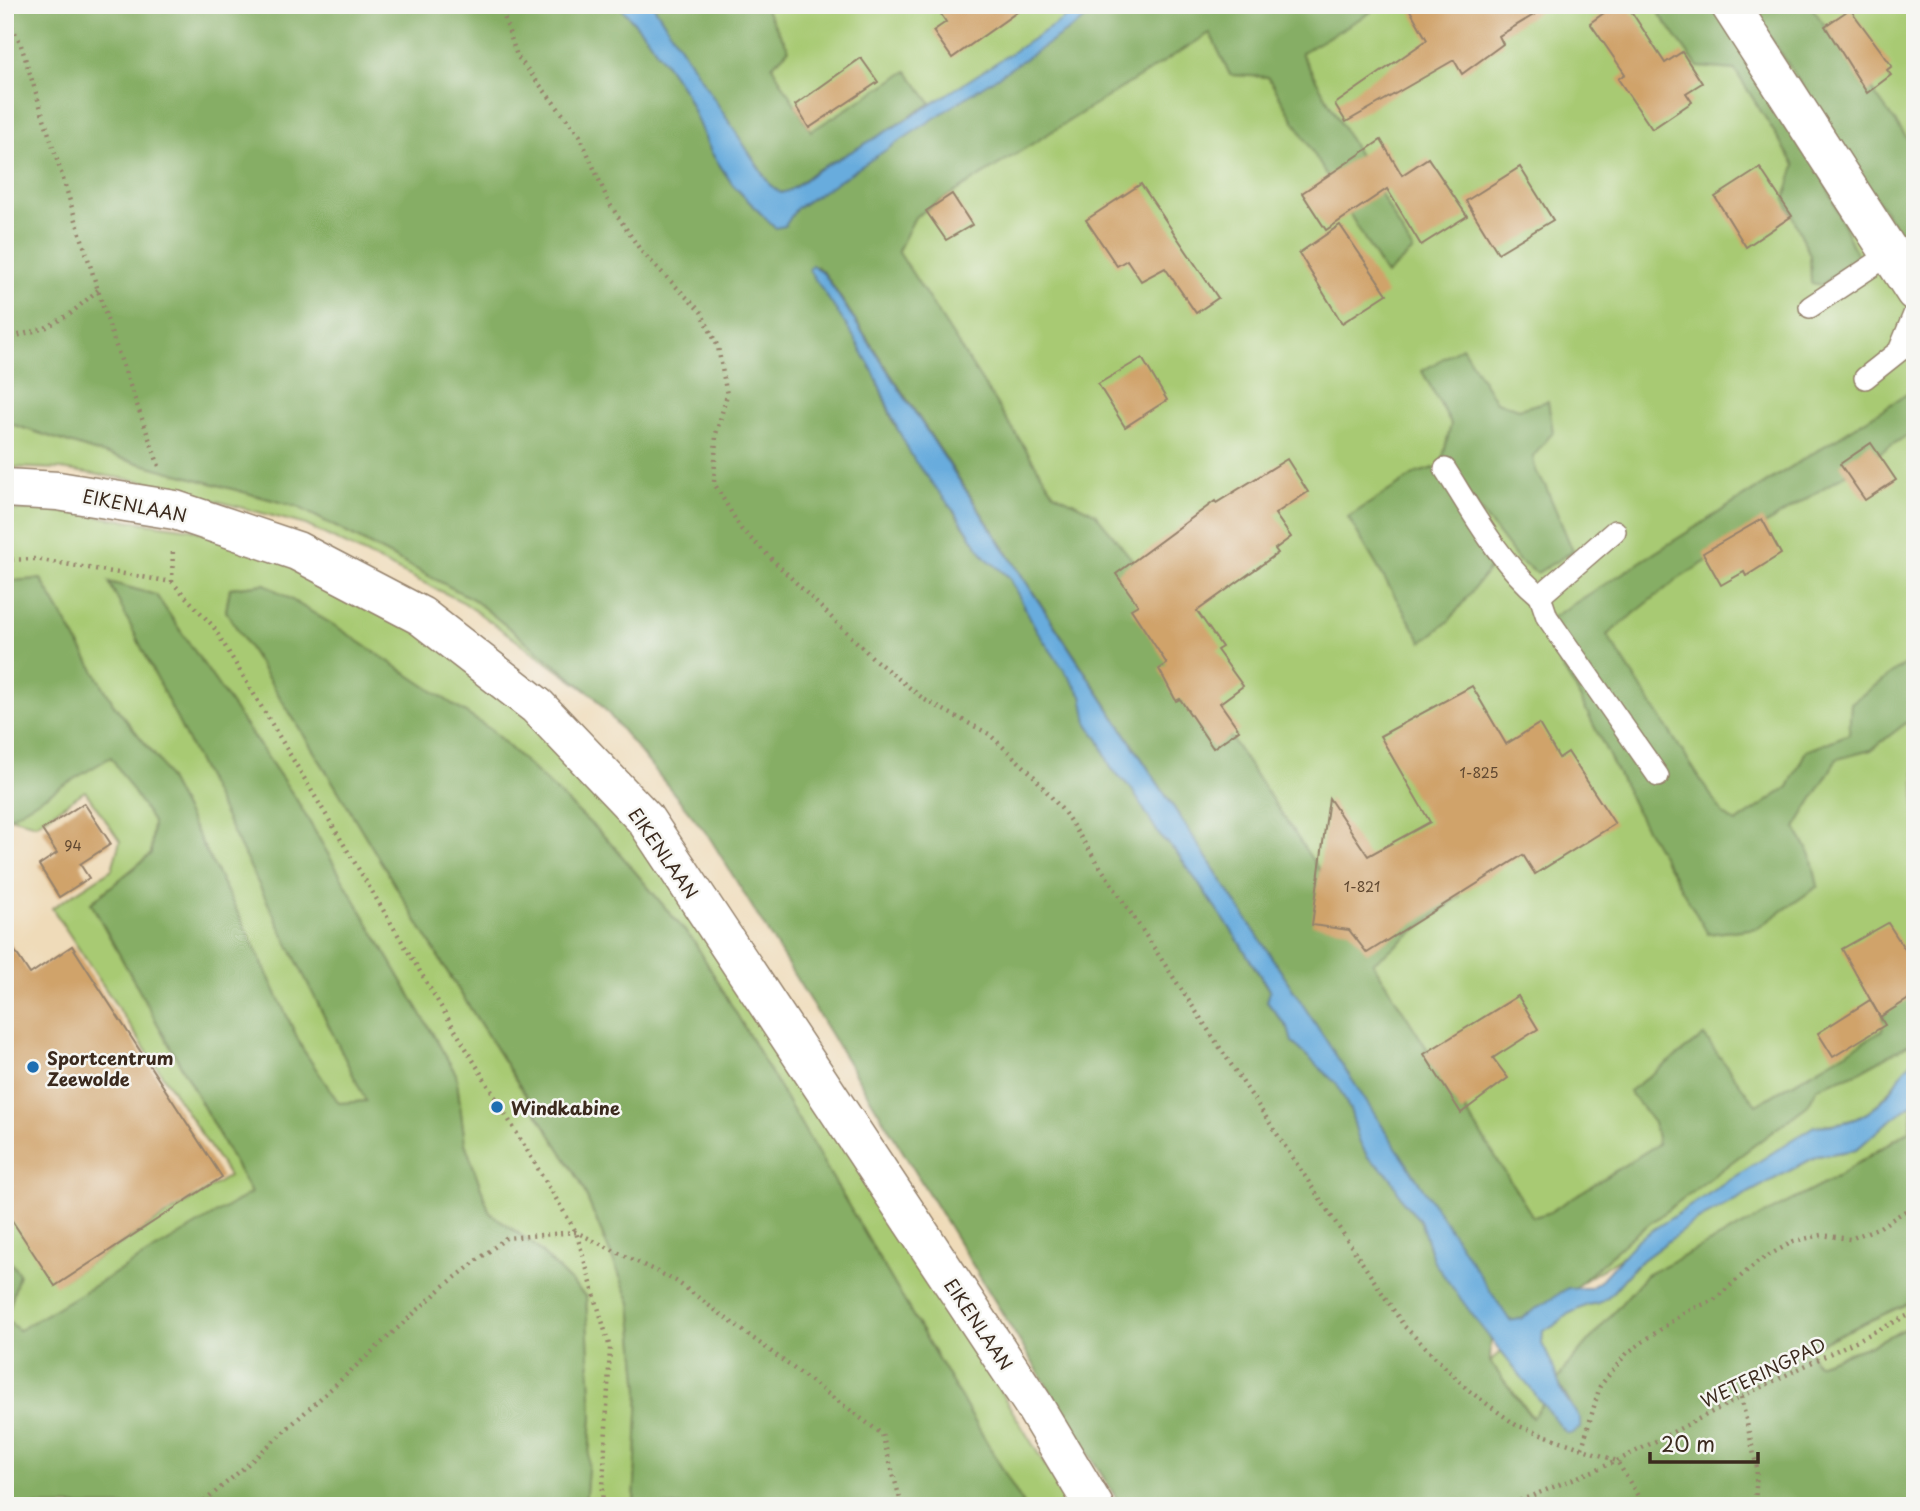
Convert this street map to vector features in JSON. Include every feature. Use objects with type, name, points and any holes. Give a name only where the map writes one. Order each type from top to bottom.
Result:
[{"type":"street","points":[[1730,5],[1915,292]]},
{"type":"street","name":"EIKENLAAN","points":[[5,488],[58,491],[175,510],[297,551],[421,616],[537,706],[645,819],[1033,1404],[1094,1506]]},
{"type":"lane","points":[[1810,307],[1890,254]]},
{"type":"lane","points":[[1865,378],[1899,351],[1915,313]]},
{"type":"lane","points":[[1445,469],[1478,522],[1523,582],[1540,596],[1547,617],[1658,776]]},
{"type":"lane","points":[[1540,596],[1615,531]]},
{"type":"path","points":[[500,5],[517,56],[580,136],[609,203],[640,251],[701,312],[718,347],[727,395],[716,434],[714,484],[741,529],[875,660],[925,700],[989,734],[1031,773],[1072,824],[1404,1326],[1468,1390],[1516,1425],[1617,1461],[1644,1506]]},
{"type":"path","points":[[5,14],[20,42],[98,290],[175,510],[172,582]]},
{"type":"path","points":[[5,339],[45,328],[70,314],[98,290]]},
{"type":"path","points":[[5,560],[35,559],[172,582],[213,626],[576,1232],[610,1348],[602,1506]]},
{"type":"path","points":[[1582,1448],[1600,1386],[1627,1353],[1685,1312],[1714,1300],[1757,1262],[1794,1241],[1822,1235],[1850,1239],[1880,1227],[1915,1205]]},
{"type":"path","points":[[199,1506],[443,1287],[506,1238],[576,1232],[676,1281],[882,1434],[902,1506]]},
{"type":"path","name":"WETERINGPAD","points":[[1507,1506],[1617,1461],[1915,1312]]},
{"type":"path","points":[[1741,1397],[1757,1468],[1755,1506]]},
{"type":"green space","points":[[5,5],[619,5],[647,37],[685,92],[711,152],[733,185],[775,228],[796,209],[1107,5],[1363,5],[1371,12],[1301,53],[1413,251],[1386,275],[1268,77],[1230,75],[1210,33],[915,217],[898,251],[1054,493],[1095,513],[1138,567],[1159,631],[1342,904],[1458,860],[1460,896],[1373,963],[1533,1217],[1548,1213],[1658,1144],[1654,1123],[1629,1091],[1704,1036],[1756,1105],[1882,1031],[1885,998],[1915,980],[1915,1041],[1857,1073],[1818,1087],[1808,1105],[1629,1239],[1574,1289],[1568,1289],[1520,1319],[1511,1321],[1506,1316],[825,274],[816,266],[874,373],[894,424],[985,557],[1009,577],[1037,631],[1083,696],[1087,722],[1100,742],[1111,768],[1131,788],[1160,836],[1177,853],[1232,931],[1270,992],[1267,1002],[1288,1028],[1292,1042],[1337,1084],[1368,1157],[1390,1176],[1404,1203],[1420,1220],[1434,1262],[1491,1339],[1490,1362],[1532,1418],[1543,1403],[1567,1433],[1580,1419],[1557,1381],[1566,1367],[1646,1275],[1830,1181],[1909,1131],[1915,1102],[1915,1300],[1807,1349],[1817,1364],[1866,1347],[1915,1324],[1915,1506],[1121,1506],[708,835],[594,696],[473,599],[298,507],[91,450],[5,422]]},
{"type":"green space","points":[[641,5],[1915,5],[1915,1066],[1904,1074],[1876,1106],[1862,1116],[1823,1125],[1504,1333]]},
{"type":"green space","points":[[653,5],[763,5],[789,49],[772,66],[811,131],[907,71],[931,103],[871,141],[815,171],[790,191],[780,193],[770,185]]},
{"type":"green space","points":[[1653,5],[1718,5],[1815,159],[1857,256],[1822,285],[1811,283],[1810,255],[1785,199],[1795,165],[1735,70],[1698,67]]},
{"type":"green space","points":[[1749,5],[1810,5],[1915,149],[1915,257]]},
{"type":"green space","points":[[1462,347],[1496,402],[1519,409],[1548,401],[1553,432],[1533,457],[1536,473],[1545,485],[1573,551],[1537,573],[1519,561],[1442,461],[1451,424],[1422,371]]},
{"type":"green space","points":[[1915,389],[1915,439],[1908,435],[1675,581],[1607,635],[1723,814],[1736,823],[1788,787],[1806,751],[1849,734],[1851,703],[1915,657],[1915,716],[1871,750],[1837,759],[1795,828],[1811,855],[1818,886],[1758,928],[1708,934],[1641,820],[1575,688],[1537,627]]},
{"type":"green space","points":[[5,422],[91,450],[298,507],[473,599],[594,696],[463,602],[306,525],[147,482],[61,469],[5,467]]},
{"type":"green space","points":[[1434,468],[1495,561],[1449,621],[1422,642],[1348,517],[1417,473]]},
{"type":"green space","points":[[5,510],[49,510],[191,529],[369,589],[539,701],[780,1028],[1070,1506],[1024,1506],[695,943],[610,842],[491,730],[340,629],[265,584],[230,588],[226,611],[453,981],[580,1181],[631,1303],[639,1390],[634,1506],[585,1506],[592,1416],[586,1297],[533,1244],[490,1213],[465,1143],[456,1074],[296,799],[156,595],[110,582],[367,1101],[339,1104],[302,1048],[243,923],[160,762],[114,705],[41,579],[5,581]]},
{"type":"green space","points":[[41,579],[114,705],[160,762],[243,923],[302,1048],[339,1103],[366,1101],[109,582],[156,595],[296,799],[456,1074],[465,1143],[490,1213],[533,1244],[586,1297],[592,1416],[585,1506],[5,1506],[5,1254],[19,1274],[6,1320],[19,1330],[251,1193],[91,903],[151,854],[153,822],[111,757],[5,820],[5,581]]},
{"type":"green space","points":[[265,584],[340,629],[491,730],[610,842],[695,943],[1024,1506],[634,1506],[639,1390],[631,1303],[580,1181],[453,981],[226,611],[230,588]]},
{"type":"green space","points":[[111,756],[153,822],[151,854],[91,903],[251,1193],[19,1331],[6,1320],[19,1274],[5,1254],[5,1200],[61,1281],[229,1176],[52,908],[112,869],[120,841],[85,791],[36,824],[9,817]]},
{"type":"green space","points":[[1914,1103],[1909,1130],[1830,1181],[1646,1276],[1566,1367],[1557,1381],[1542,1344],[1543,1330],[1552,1327],[1568,1314],[1587,1305],[1599,1303],[1610,1295],[1636,1265],[1694,1222],[1817,1156],[1856,1150]]},
{"type":"green space","points":[[1915,1300],[1915,1324],[1866,1347],[1817,1364],[1807,1349]]},
{"type":"green space","points":[[1501,1352],[1543,1403],[1533,1418],[1490,1362]]},
{"type":"water","points":[[619,5],[653,5],[770,185],[781,193],[792,189],[816,171],[922,110],[1085,5],[1107,5],[796,209],[785,226],[775,228],[733,185],[711,152],[685,92],[647,37]]},
{"type":"water","points":[[812,265],[824,274],[1510,1321],[1520,1319],[1568,1288],[1590,1288],[1599,1282],[1637,1240],[1814,1126],[1851,1121],[1870,1112],[1887,1096],[1905,1068],[1915,1060],[1915,1102],[1856,1150],[1817,1156],[1694,1222],[1636,1265],[1610,1295],[1599,1303],[1587,1305],[1568,1314],[1552,1327],[1543,1330],[1542,1344],[1562,1392],[1580,1419],[1580,1428],[1567,1433],[1562,1428],[1482,1328],[1434,1262],[1420,1220],[1404,1203],[1390,1176],[1368,1157],[1359,1141],[1351,1112],[1337,1084],[1292,1042],[1288,1028],[1267,1002],[1270,991],[1232,931],[1177,853],[1160,836],[1131,788],[1111,768],[1100,742],[1087,722],[1082,696],[1037,631],[1009,577],[985,557],[957,515],[914,460],[895,424],[874,373],[852,334],[809,270]]},
{"type":"building","points":[[935,5],[1027,5],[952,58],[933,31],[946,22]]},
{"type":"building","points":[[1407,5],[1550,5],[1499,36],[1503,44],[1462,74],[1454,60],[1346,122],[1335,104],[1427,40]]},
{"type":"building","points":[[1615,5],[1627,5],[1665,63],[1682,52],[1702,83],[1686,93],[1692,102],[1652,129],[1618,79],[1625,74],[1590,23]]},
{"type":"building","points":[[1850,9],[1892,66],[1887,70],[1891,75],[1867,93],[1825,26]]},
{"type":"building","points":[[861,58],[878,82],[809,128],[795,105]]},
{"type":"building","points":[[1381,140],[1402,175],[1428,158],[1467,216],[1421,245],[1387,189],[1326,230],[1302,193]]},
{"type":"building","points":[[1520,167],[1553,220],[1498,253],[1466,201]]},
{"type":"building","points":[[1760,168],[1792,216],[1746,247],[1715,197]]},
{"type":"building","points":[[1141,184],[1218,298],[1196,313],[1165,268],[1141,281],[1127,260],[1117,266],[1086,220]]},
{"type":"building","points":[[952,194],[972,225],[946,240],[926,211]]},
{"type":"building","points":[[1340,225],[1387,294],[1342,323],[1299,253]]},
{"type":"building","points":[[1142,358],[1167,400],[1125,427],[1098,384]]},
{"type":"building","points":[[1871,443],[1896,480],[1865,500],[1840,464]]},
{"type":"building","points":[[1287,459],[1308,492],[1275,514],[1291,537],[1275,549],[1278,553],[1197,611],[1222,647],[1217,650],[1243,686],[1220,703],[1239,730],[1213,748],[1180,699],[1176,701],[1159,669],[1167,664],[1131,609],[1138,605],[1116,574],[1215,501],[1216,503]]},
{"type":"building","points":[[1762,519],[1781,554],[1746,576],[1744,572],[1721,585],[1703,553]]},
{"type":"building","points":[[1472,686],[1506,744],[1539,724],[1559,758],[1568,752],[1615,824],[1535,874],[1523,855],[1367,953],[1349,930],[1312,925],[1329,798],[1368,856],[1430,822],[1380,736]]},
{"type":"building","points":[[84,803],[111,844],[80,864],[89,878],[59,897],[39,865],[57,853],[42,830]]},
{"type":"building","points":[[1888,923],[1915,965],[1915,995],[1880,1017],[1842,949]]},
{"type":"building","points":[[5,936],[30,974],[72,946],[222,1177],[55,1286],[5,1210]]},
{"type":"building","points":[[1518,996],[1538,1029],[1493,1058],[1508,1078],[1461,1113],[1424,1054]]},
{"type":"building","points":[[1870,1000],[1885,1025],[1833,1057],[1818,1033]]},
{"type":"place","name":"Sportcentrum Zeewolde","points":[[33,1067]]},
{"type":"place","name":"Windkabine","points":[[497,1107]]}]
